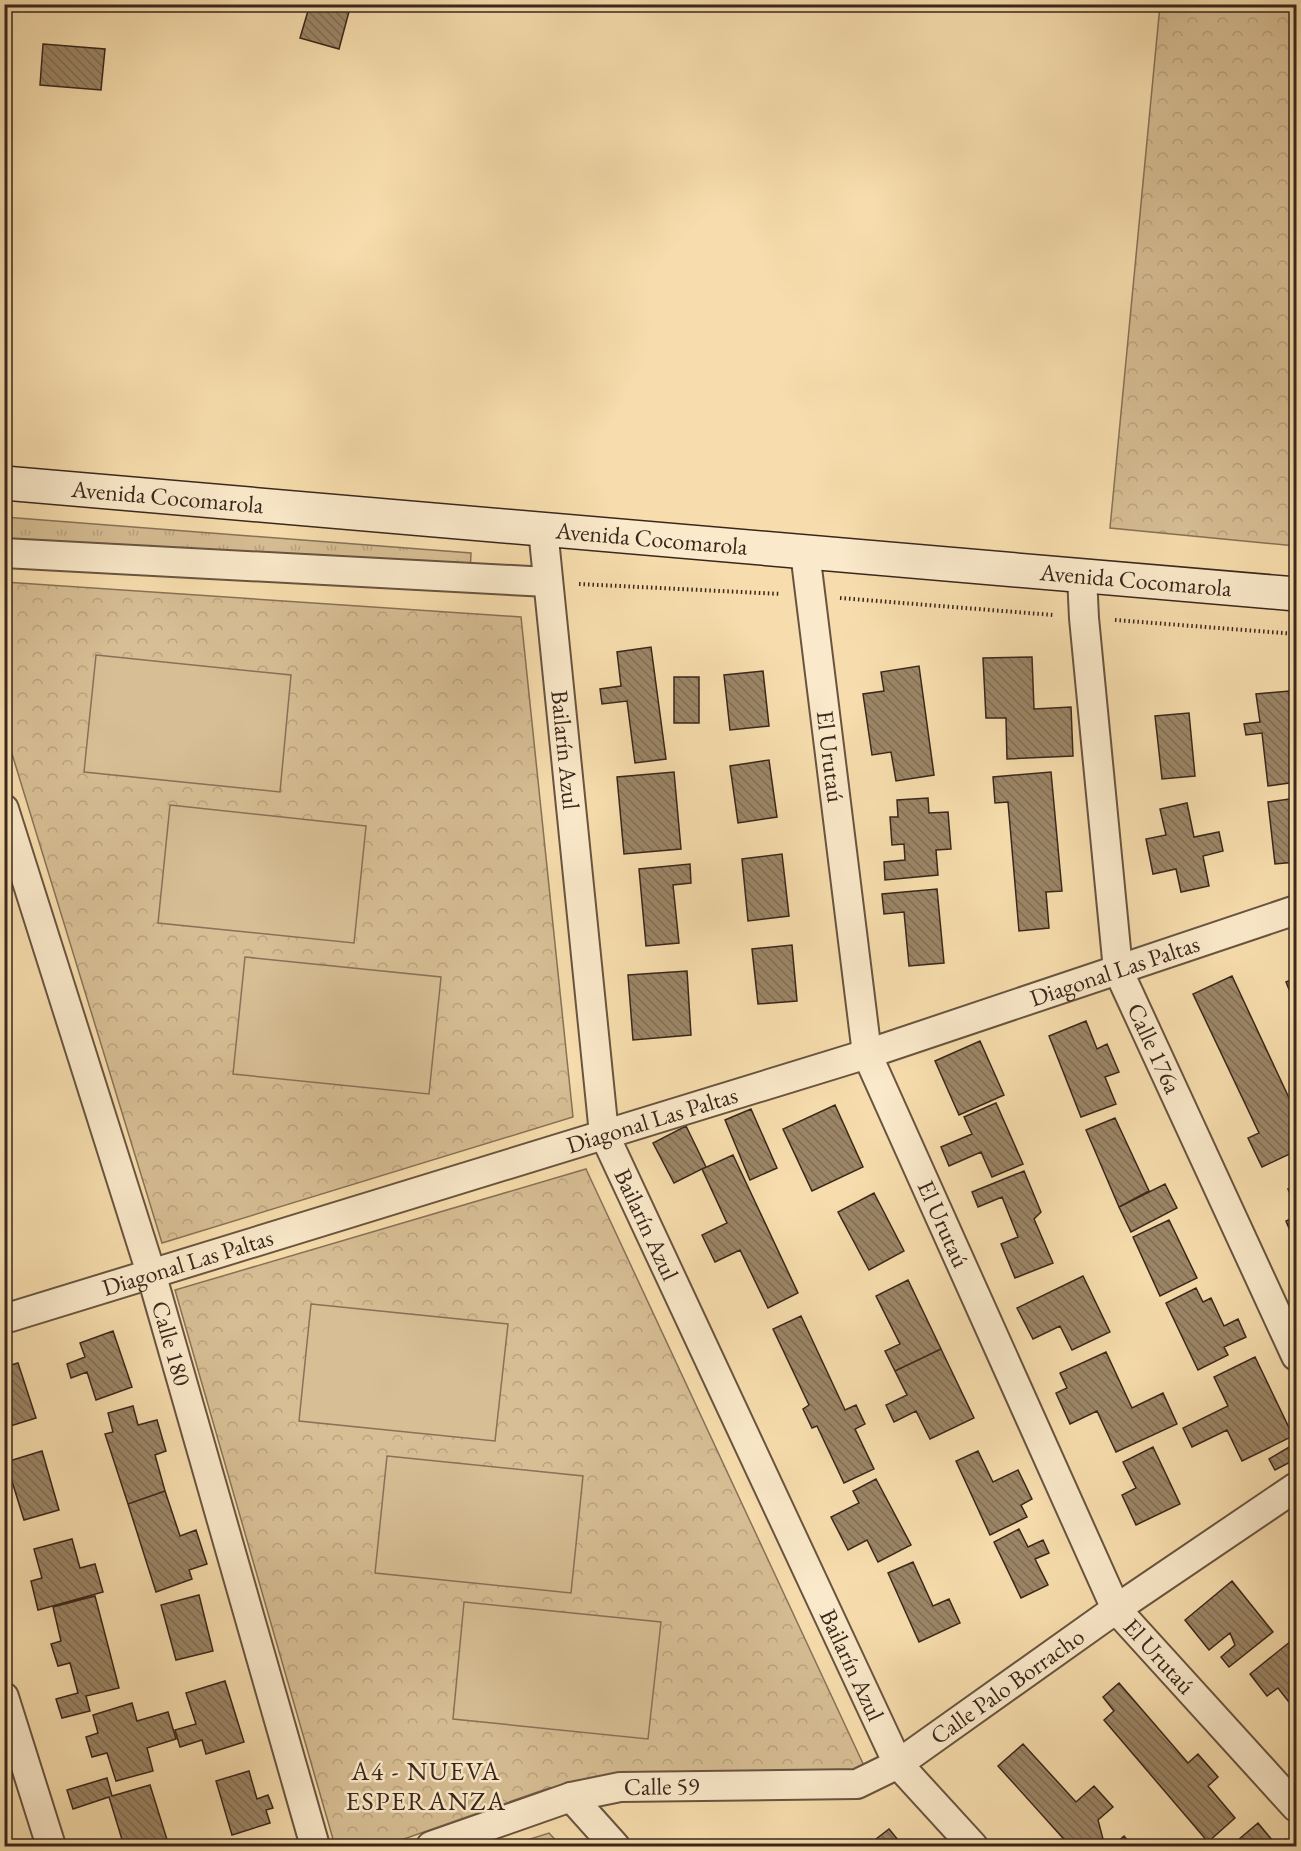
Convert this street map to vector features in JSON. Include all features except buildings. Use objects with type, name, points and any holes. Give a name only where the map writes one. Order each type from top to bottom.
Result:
[{"type":"main road","name":"Avenida Cocomarola","points":[[4,483],[1296,594]]},
{"type":"street","name":"Bailarín Azul","points":[[543,529],[604,1134],[898,1764],[973,1846]]},
{"type":"street","name":"El Urutaú","points":[[805,552],[867,1054],[1116,1609],[1296,1806]]},
{"type":"street","points":[[4,553],[548,582]]},
{"type":"street","name":"Calle 176a","points":[[1082,576],[1084,618],[1118,970],[1296,1356]]},
{"type":"street","name":"Calle 180","points":[[4,808],[152,1273],[315,1846]]},
{"type":"street","name":"Diagonal Las Paltas","points":[[4,1319],[867,1054],[1296,910]]},
{"type":"street","name":"Calle Palo Borracho","points":[[898,1764],[1116,1609],[1296,1487]]},
{"type":"street","points":[[4,1697],[51,1846]]},
{"type":"street","name":"Calle 59","points":[[431,1846],[571,1797],[620,1787],[857,1784],[898,1764]]},
{"type":"street","points":[[571,1797],[615,1846]]},
{"type":"path","points":[[548,582],[811,596],[1296,634]]},
{"type":"green space","points":[[1160,5],[1296,5],[1296,546],[1110,528]]},
{"type":"green space","points":[[4,517],[471,553],[470,575],[5,538]]},
{"type":"green space","points":[[4,582],[521,617],[573,1117],[162,1243],[5,731]]},
{"type":"green space","points":[[96,655],[291,675],[280,792],[84,772]]},
{"type":"green space","points":[[170,805],[366,826],[354,943],[158,923]]},
{"type":"green space","points":[[245,957],[441,977],[429,1094],[233,1074]]},
{"type":"green space","points":[[586,1169],[866,1770],[549,1788],[384,1846],[335,1846],[175,1290]]},
{"type":"green space","points":[[311,1304],[508,1324],[495,1441],[299,1421]]},
{"type":"green space","points":[[387,1456],[583,1476],[571,1593],[375,1573]]},
{"type":"green space","points":[[464,1602],[661,1622],[648,1739],[453,1719]]},
{"type":"green space","points":[[549,1833],[561,1846],[508,1846]]},
{"type":"district","name":"A4 - NUEVA ESPERANZA","points":[[426,1786]]}]
